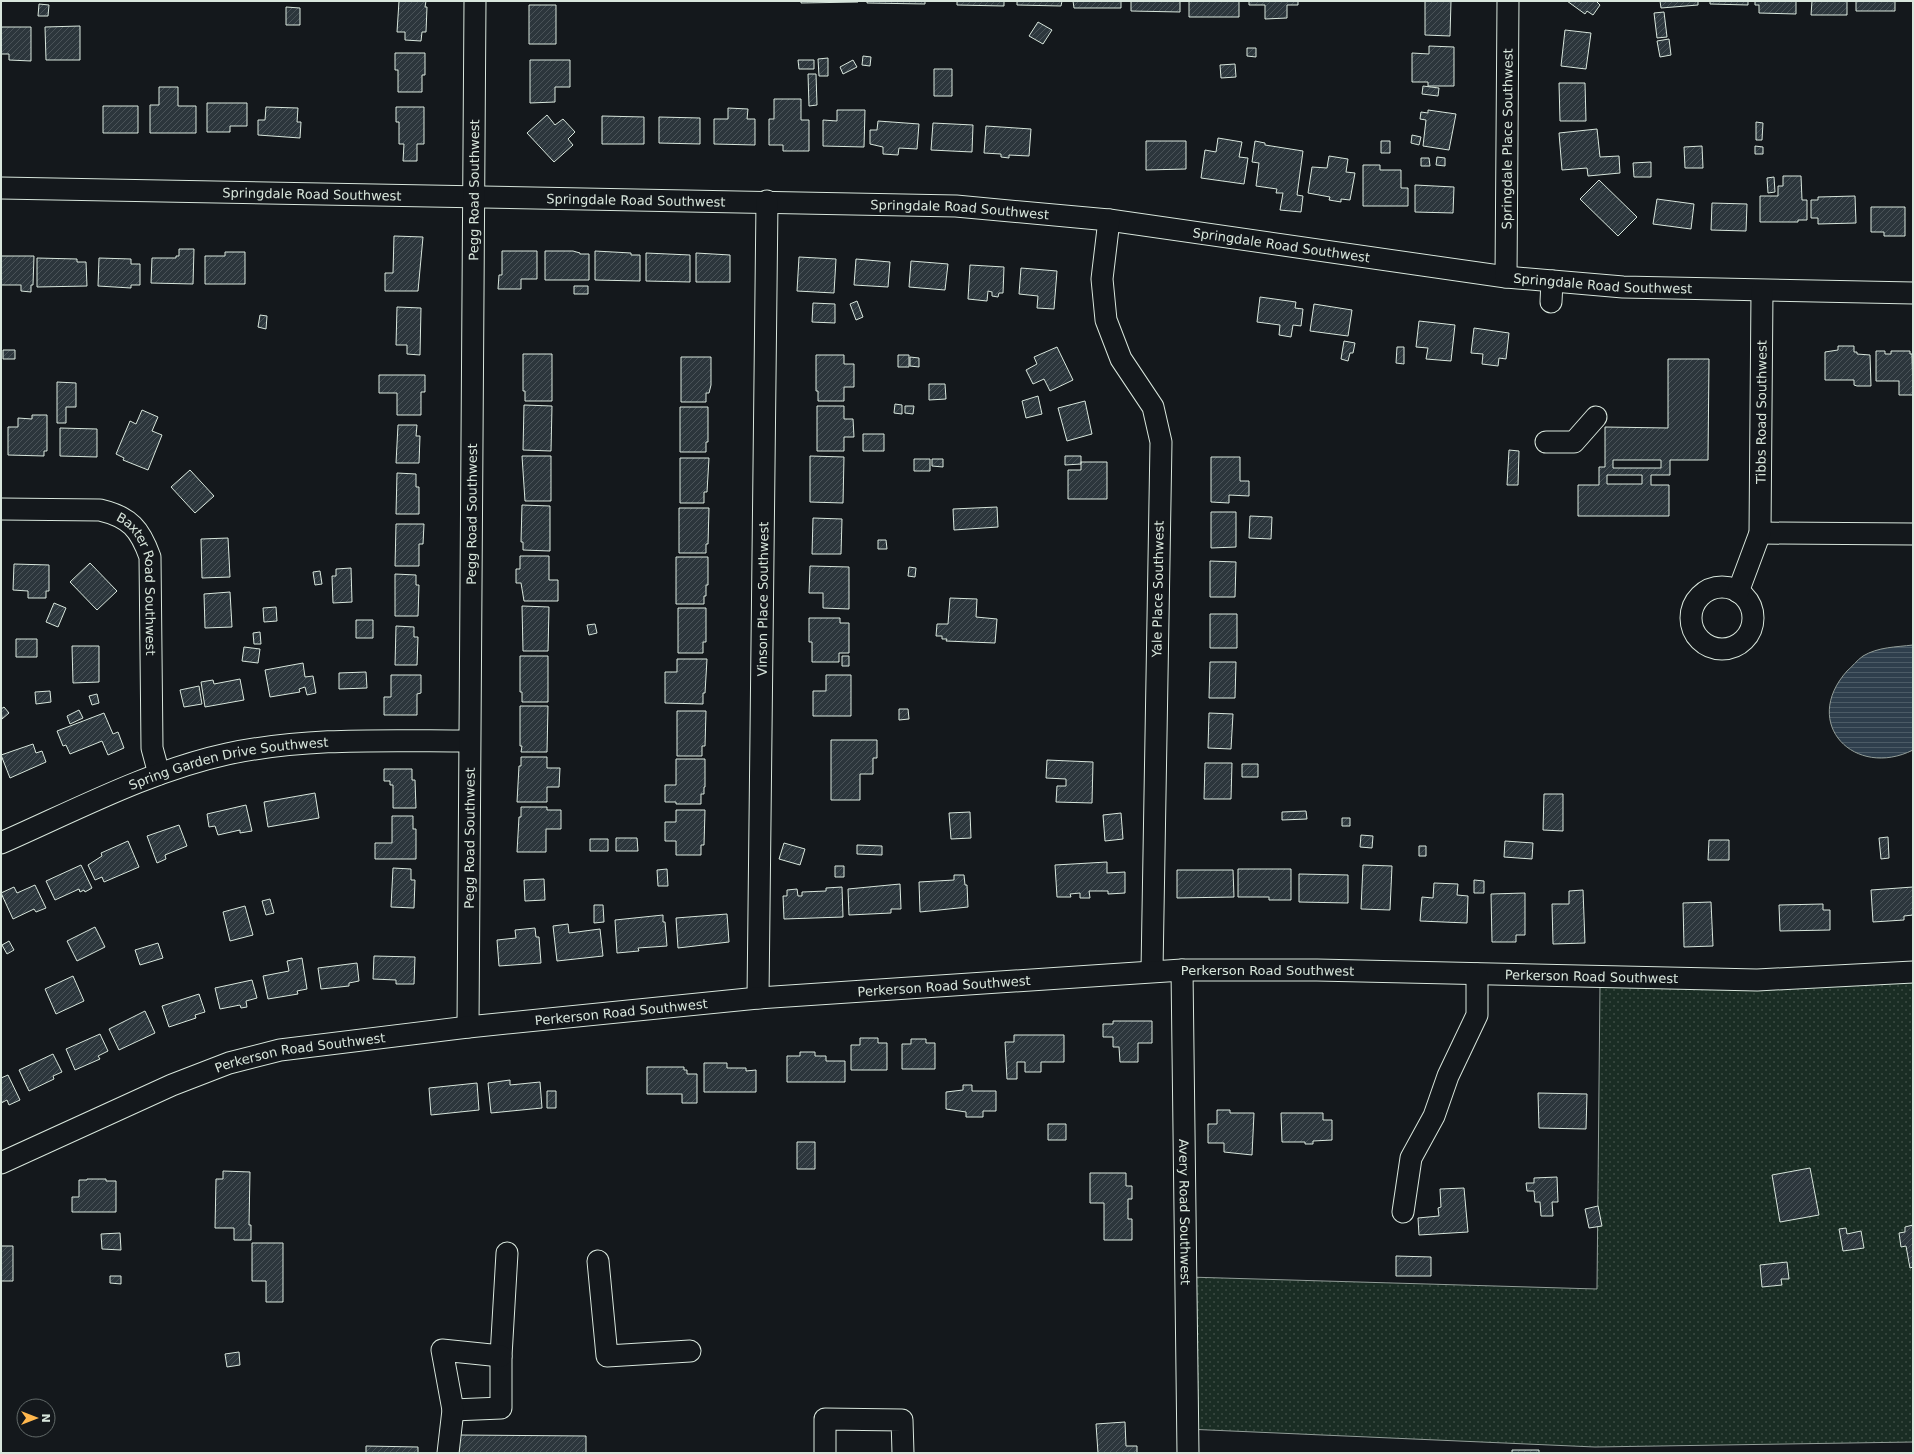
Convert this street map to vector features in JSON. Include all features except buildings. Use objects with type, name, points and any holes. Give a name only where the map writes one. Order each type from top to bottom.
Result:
[{"type":"street","name":"Pegg Road Southwest","points":[[468,1027],[475,1]]},
{"type":"street","name":"Springdale Place Southwest","points":[[1506,277],[1508,1]]},
{"type":"street","name":"Springdale Road Southwest","points":[[1,188],[767,201],[956,206],[1109,220],[1506,277],[1552,281],[1595,294],[1762,291],[1913,293]]},
{"type":"street","name":"Vinson Place Southwest","points":[[758,998],[767,201]]},
{"type":"street","name":"Yale Place Southwest","points":[[1109,220],[1102,279],[1106,320],[1121,359],[1153,407],[1161,442],[1152,972]]},
{"type":"street","points":[[1551,302],[1552,281]]},
{"type":"street","name":"Tibbs Road Southwest","points":[[1738,592],[1760,533],[1762,291]]},
{"type":"street","points":[[1546,442],[1574,442],[1596,417]]},
{"type":"street","name":"Baxter Road Southwest","points":[[1,509],[100,510],[115,513],[129,521],[143,538],[150,557],[152,748],[159,774]]},
{"type":"street","points":[[1760,533],[1913,534]]},
{"type":"street","name":"Spring Garden Drive Southwest","points":[[1,843],[159,774],[226,754],[294,743],[350,740],[469,741]]},
{"type":"street","name":"Perkerson Road Southwest","points":[[1,1163],[172,1085],[229,1063],[280,1050],[468,1027],[758,998],[1182,970],[1317,970],[1757,980],[1913,972]]},
{"type":"street","name":"Avery Road Southwest","points":[[1182,970],[1188,1453]]},
{"type":"street","points":[[1403,1212],[1412,1158],[1434,1116],[1448,1076],[1477,1015],[1477,974]]},
{"type":"street","points":[[453,1410],[501,1408],[501,1356],[507,1253]]},
{"type":"street","points":[[598,1260],[607,1356],[690,1351]]},
{"type":"street","points":[[448,1453],[453,1410],[442,1350],[501,1356]]},
{"type":"street","points":[[825,1453],[825,1419],[902,1420],[903,1453]]},
{"type":"green space","points":[[1913,970],[1913,1442],[1595,1447],[1186,1429],[1188,1277],[1597,1289],[1600,984]]},
{"type":"water","points":[[1913,645],[1913,750],[1892,757],[1872,757],[1854,752],[1841,741],[1832,727],[1829,710],[1834,691],[1847,671],[1863,656],[1881,649]]}]
